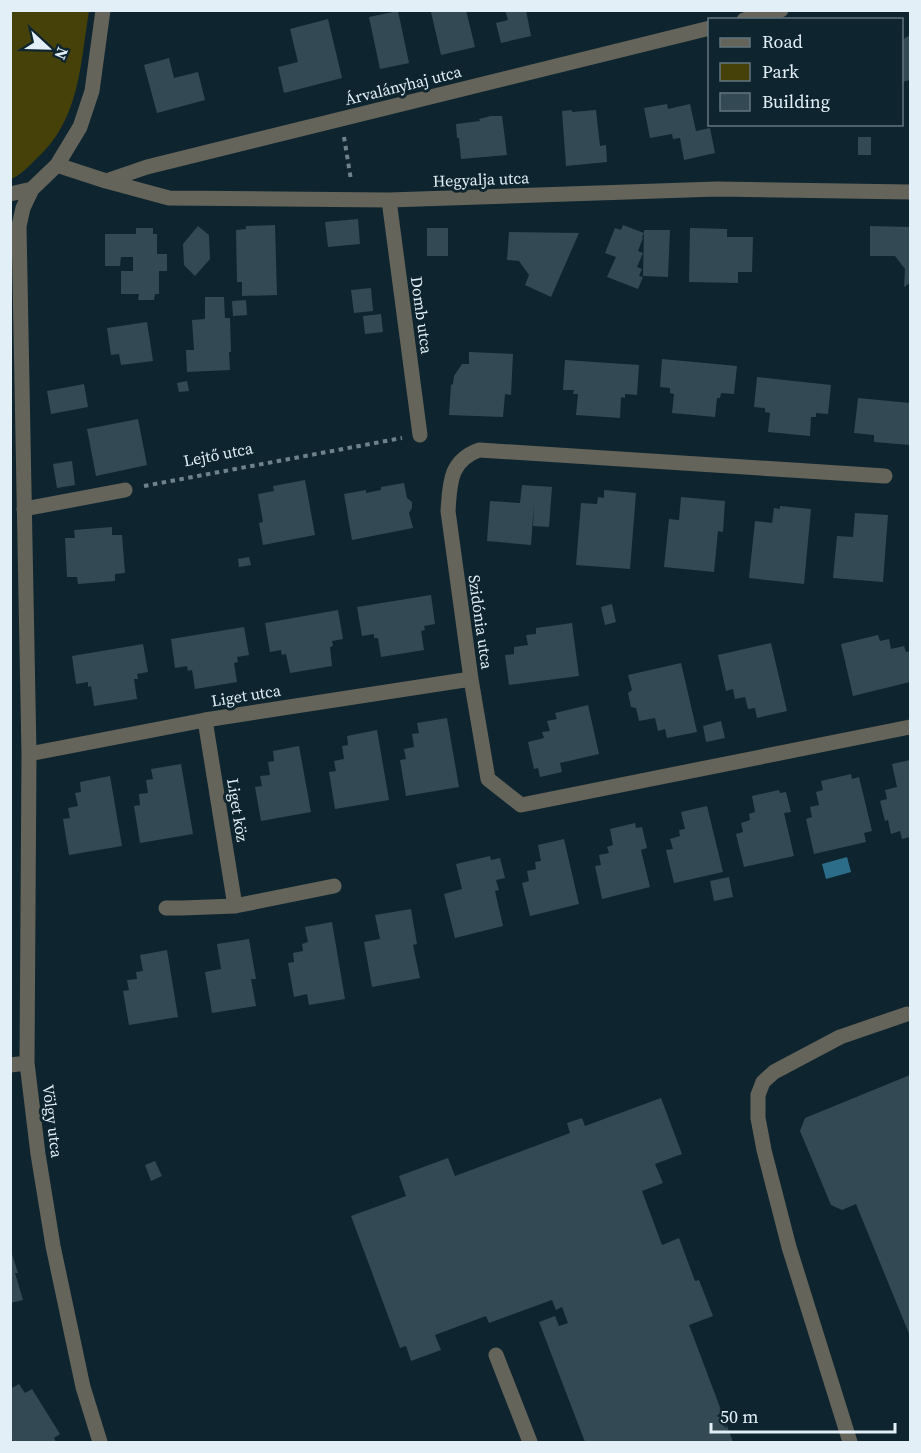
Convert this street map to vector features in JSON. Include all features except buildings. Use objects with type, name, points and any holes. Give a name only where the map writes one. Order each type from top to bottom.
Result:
[{"type":"street","points":[[10,194],[32,189],[57,165],[80,127],[92,91],[102,10]]},
{"type":"street","points":[[751,18],[781,10]]},
{"type":"street","name":"Árvalányhaj utca","points":[[106,181],[147,167],[708,28]]},
{"type":"street","name":"Hegyalja utca","points":[[57,165],[169,198],[389,200],[717,189],[910,192]]},
{"type":"street","name":"Völgy utca","points":[[32,189],[23,208],[19,226],[29,754],[27,1063],[53,1246],[83,1388],[100,1443]]},
{"type":"street","name":"Domb utca","points":[[389,200],[420,435]]},
{"type":"street","name":"Szidónia utca","points":[[885,476],[479,450],[457,464],[450,486],[448,512],[471,678],[488,779],[521,805],[910,727]]},
{"type":"street","points":[[24,509],[126,490]]},
{"type":"street","name":"Liget utca","points":[[29,754],[205,720],[471,678]]},
{"type":"street","name":"Liget köz","points":[[205,720],[235,906]]},
{"type":"street","points":[[166,908],[235,906],[334,886]]},
{"type":"street","points":[[850,1443],[789,1247],[760,1129],[758,1095],[763,1082],[774,1072],[840,1037],[907,1014]]},
{"type":"street","points":[[10,1065],[27,1063]]},
{"type":"street","points":[[496,1355],[530,1443]]},
{"type":"path","points":[[340,119],[355,200]]},
{"type":"path","name":"Lejtő utca","points":[[126,490],[420,435]]},
{"type":"green space","points":[[11,10],[89,11],[76,91],[62,127],[51,144],[21,173],[11,179]]},
{"type":"water","points":[[847,857],[851,872],[826,879],[822,864]]}]
